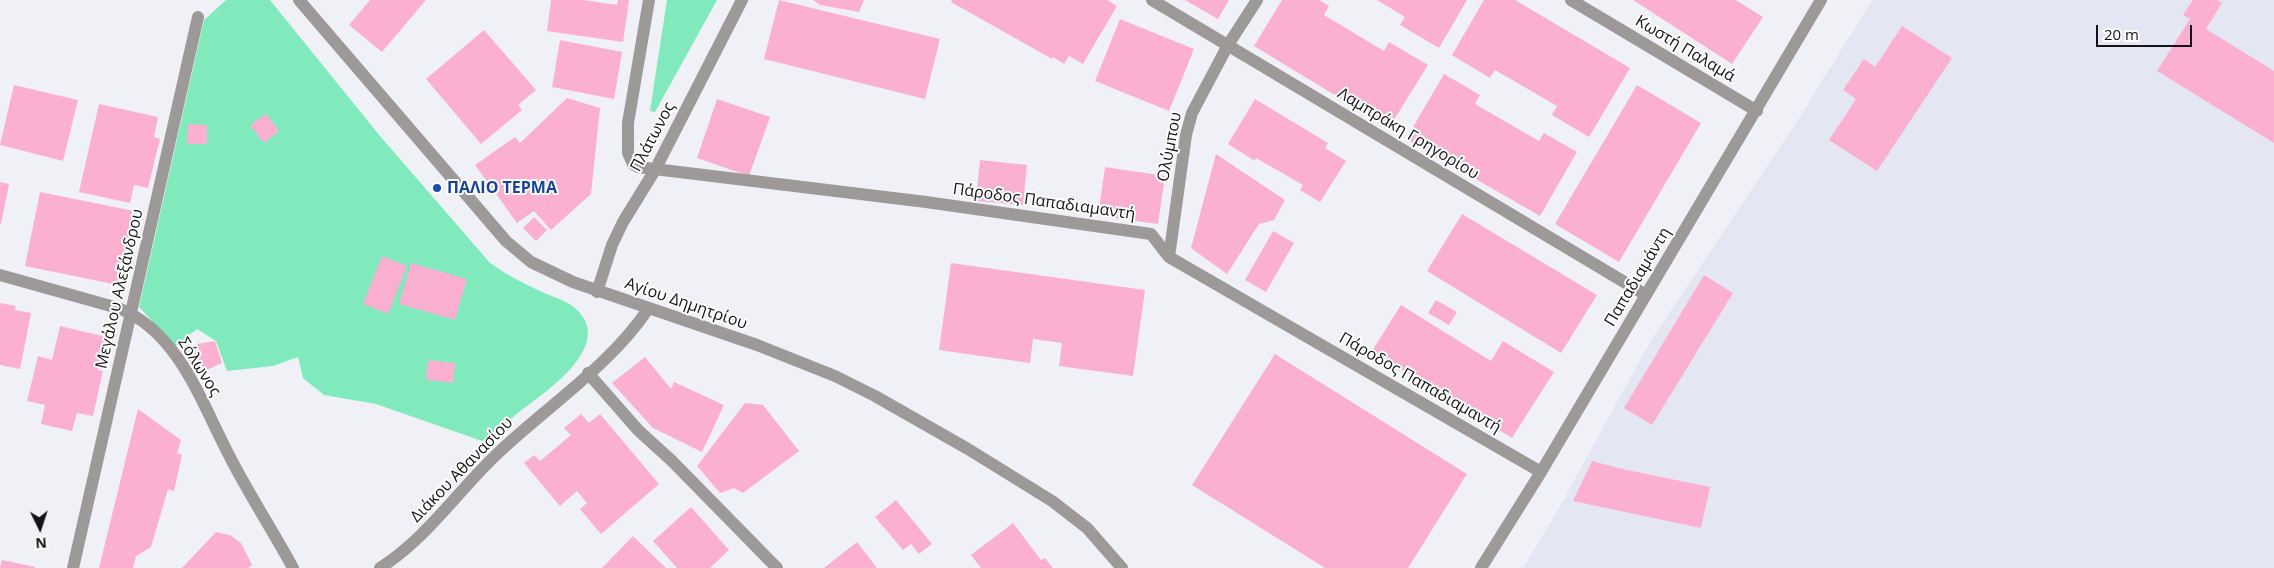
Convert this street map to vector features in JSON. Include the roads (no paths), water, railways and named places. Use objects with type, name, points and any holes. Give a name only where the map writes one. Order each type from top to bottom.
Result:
[{"type":"street","name":"Αγίου Δημητρίου","points":[[299,0],[506,241],[519,253],[539,266],[598,292],[800,362],[875,396],[968,449],[1052,501],[1088,528],[1122,568]]},
{"type":"street","name":"Πάροδος Παπαδιαμαντή","points":[[649,0],[628,137],[628,153],[633,164],[638,167],[926,202],[1151,234],[1168,256],[1541,472]]},
{"type":"street","name":"Πλάτωνος","points":[[598,292],[612,245],[623,222],[656,170],[742,0]]},
{"type":"street","name":"Λαμπράκη Γρηγορίου","points":[[1152,0],[1646,295]]},
{"type":"street","name":"Ολύμπου","points":[[1168,256],[1188,126],[1192,113],[1228,45],[1257,0]]},
{"type":"street","name":"Κωστή Παλαμά","points":[[1571,0],[1757,111]]},
{"type":"street","name":"Παπαδιαμάντη","points":[[1481,568],[1541,472],[1757,111],[1817,1]]},
{"type":"street","name":"Μεγάλου Αλεξάνδρου","points":[[73,568],[198,17]]},
{"type":"street","name":"Σόλωνος","points":[[0,276],[98,301],[132,313],[164,341],[189,376],[231,460],[293,568]]},
{"type":"street","name":"Διάκου Αθανασίου","points":[[380,568],[411,545],[432,525],[497,454],[588,373],[635,327],[648,309]]},
{"type":"street","points":[[588,373],[638,430],[672,461],[776,568]]},
{"type":"place","name":"ΠΑΛΙΟ ΤΕΡΜΑ","points":[[437,188]]}]
